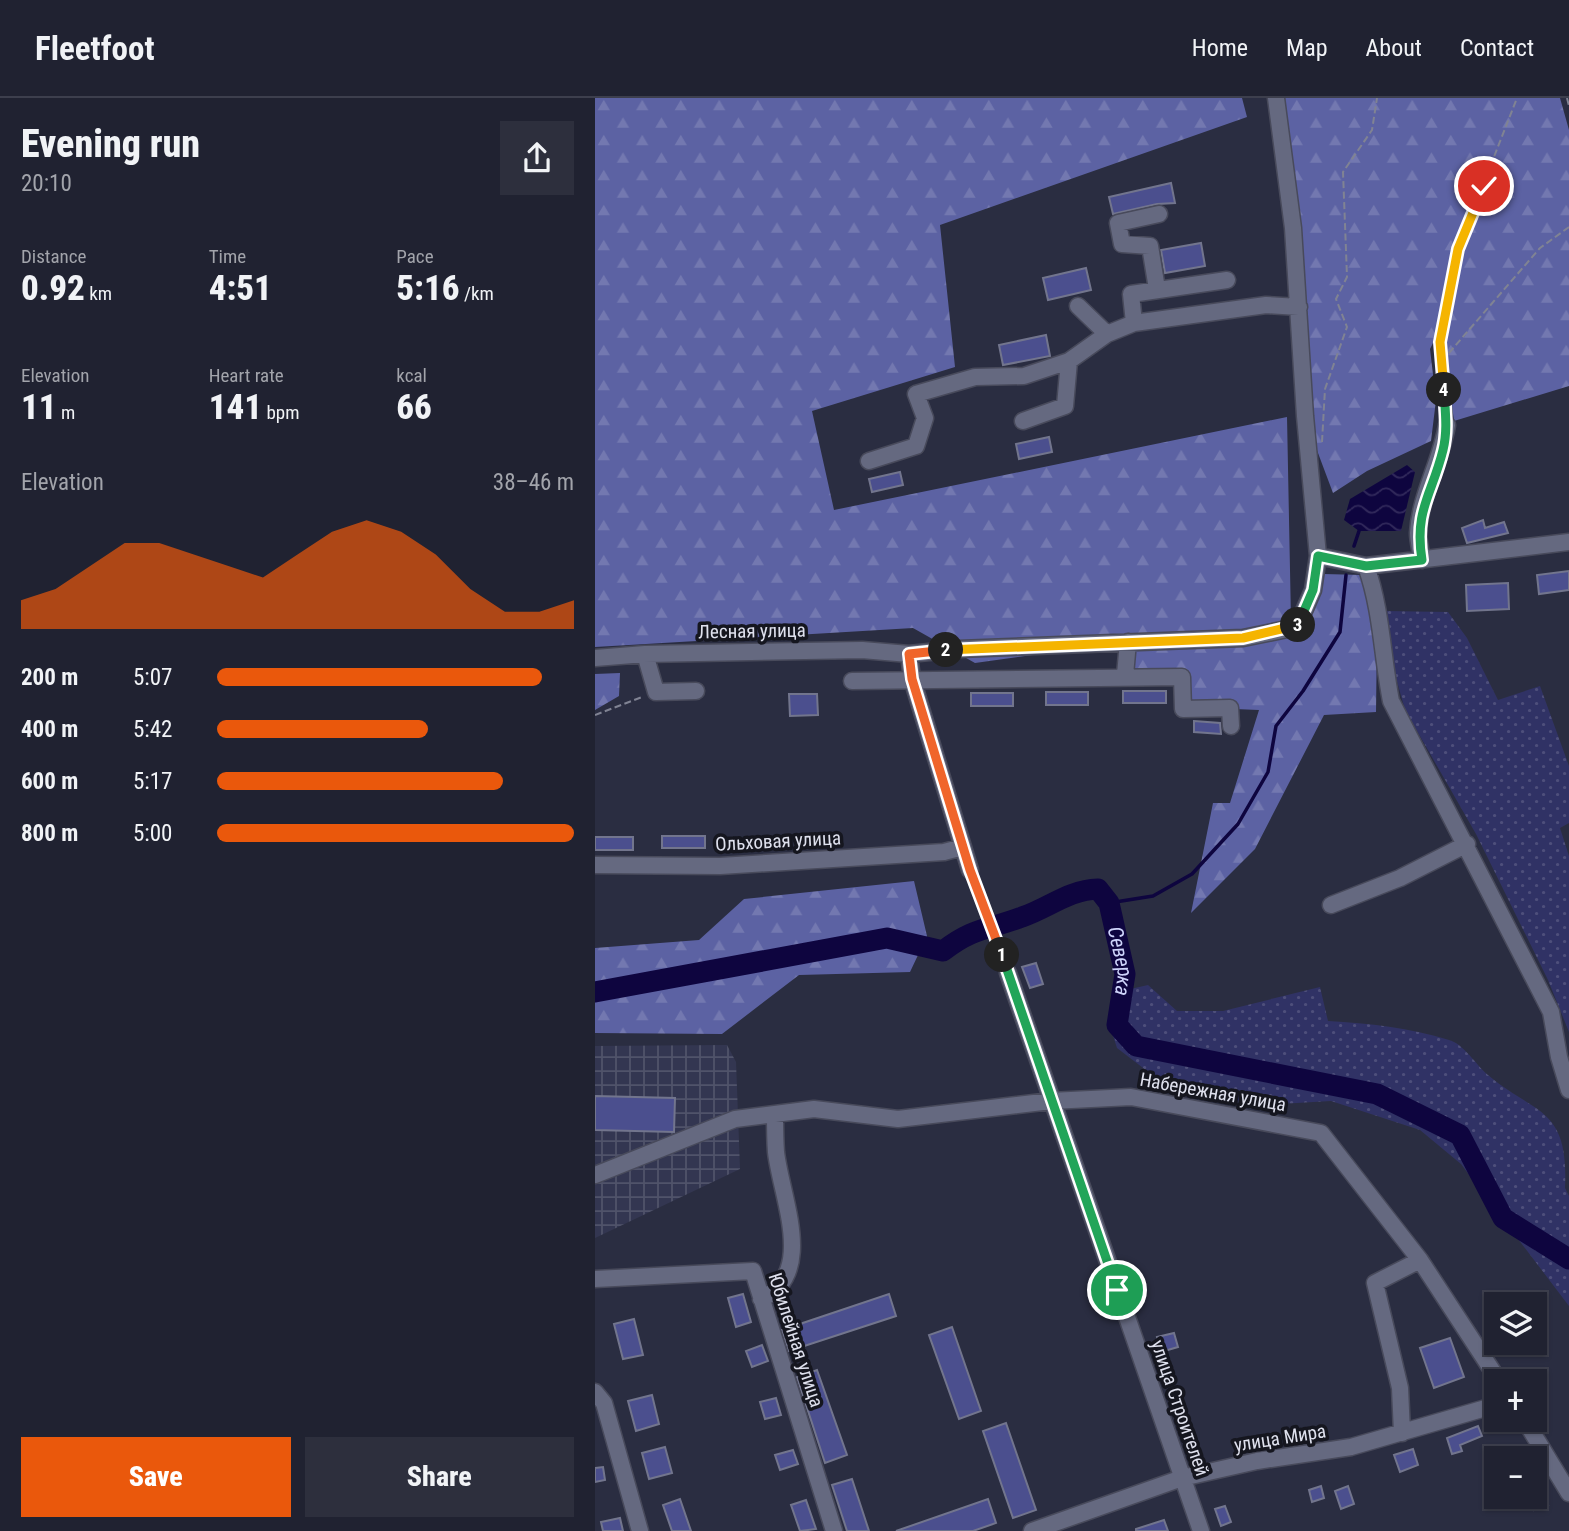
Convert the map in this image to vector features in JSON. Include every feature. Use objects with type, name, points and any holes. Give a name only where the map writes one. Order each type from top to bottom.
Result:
[{"type":"street","points":[[1276,98],[1284,143],[1318,556],[1366,566],[1569,542]]},
{"type":"street","points":[[1157,289],[1150,246],[1122,244],[1118,223],[1159,214]]},
{"type":"street","points":[[1134,323],[1131,294],[1227,280]]},
{"type":"street","points":[[869,461],[916,446],[925,418],[916,394],[975,377],[1024,376],[1069,361],[1107,334],[1134,323],[1266,304],[1299,307]]},
{"type":"street","points":[[1078,306],[1107,334]]},
{"type":"street","points":[[1023,421],[1065,406],[1069,361]]},
{"type":"street","points":[[1422,560],[1418,534],[1426,498],[1443,450],[1447,425]]},
{"type":"street","name":"Лесная улица","points":[[595,659],[645,654],[862,650],[909,654],[1243,638],[1297,626],[1313,590],[1318,556]]},
{"type":"street","points":[[1366,566],[1382,631],[1381,650],[1391,701],[1467,844],[1551,1012],[1559,1057],[1569,1090]]},
{"type":"street","points":[[1125,675],[1128,642]]},
{"type":"street","points":[[645,654],[656,692],[696,691]]},
{"type":"street","points":[[909,654],[912,679],[970,870]]},
{"type":"street","points":[[852,681],[1125,675],[1182,677],[1183,709],[1230,708],[1231,726]]},
{"type":"street","points":[[1331,905],[1400,877],[1467,844]]},
{"type":"street","name":"Ольховая улица","points":[[595,865],[720,866],[944,852],[963,847]]},
{"type":"street","name":"улица Строителей","points":[[1008,974],[1201,1531]]},
{"type":"street","name":"Набережная улица","points":[[595,1175],[735,1119],[814,1109],[898,1119],[1051,1101],[1131,1097],[1321,1133],[1420,1260],[1491,1369]]},
{"type":"street","points":[[761,1299],[779,1291],[786,1277],[793,1231],[776,1151],[775,1114]]},
{"type":"street","points":[[1402,1433],[1400,1388],[1375,1283],[1420,1260]]},
{"type":"street","name":"Юбилейная улица","points":[[595,1279],[753,1271],[834,1531]]},
{"type":"street","points":[[595,1392],[604,1403],[640,1531]]},
{"type":"street","name":"улица Мира","points":[[1032,1531],[1182,1478],[1257,1461],[1351,1447],[1484,1409]]},
{"type":"street","points":[[1532,1432],[1569,1493]]},
{"type":"path","points":[[1322,445],[1325,389],[1347,327],[1336,299],[1347,277],[1343,172],[1372,130],[1377,98]]},
{"type":"path","points":[[1447,425],[1440,342],[1458,249],[1517,98]]},
{"type":"path","points":[[1567,98],[1569,106]]},
{"type":"path","points":[[1441,362],[1540,248],[1569,228]]},
{"type":"path","points":[[595,715],[656,692]]},
{"type":"path","points":[[970,870],[1008,974]]},
{"type":"shaded area","points":[[1385,611],[1448,612],[1467,638],[1498,700],[1540,686],[1569,766],[1569,823],[1560,828],[1569,856],[1569,1032],[1548,980],[1476,834],[1405,710],[1393,667]]},
{"type":"shaded area","points":[[1148,985],[1177,1011],[1223,1011],[1320,987],[1328,1021],[1404,1029],[1449,1040],[1460,1046],[1488,1075],[1546,1116],[1561,1141],[1565,1161],[1565,1188],[1569,1196],[1569,1306],[1461,1164],[1420,1130],[1331,1101],[1279,1104],[1223,1099],[1151,1074],[1117,1048],[1108,1020],[1113,993]]},
{"type":"shaded area","points":[[727,1045],[736,1062],[740,1169],[595,1238],[595,1046]]},
{"type":"green space","points":[[595,98],[1242,98],[1247,117],[940,225],[955,367],[812,411],[834,510],[1287,417],[1291,621],[1298,635],[1323,574],[1363,575],[1377,633],[1376,712],[1324,715],[1255,849],[1191,913],[1213,803],[1230,803],[1259,710],[1186,707],[1184,674],[1129,673],[1133,641],[975,663],[913,628],[595,647]]},
{"type":"green space","points":[[1278,98],[1560,98],[1569,130],[1569,386],[1454,421],[1442,325],[1430,349],[1436,400],[1431,441],[1367,471],[1333,493],[1315,445],[1298,210]]},
{"type":"green space","points":[[620,673],[619,696],[595,710],[595,674]]},
{"type":"green space","points":[[914,881],[927,936],[910,972],[799,975],[722,1034],[595,1033],[595,948],[699,940],[744,899]]},
{"type":"water","points":[[1407,465],[1415,472],[1401,531],[1359,531],[1344,520],[1350,499]]},
{"type":"building","points":[[1171,183],[1175,203],[1157,204],[1113,214],[1109,197]]},
{"type":"building","points":[[1201,243],[1205,266],[1165,273],[1161,250]]},
{"type":"building","points":[[1086,268],[1091,290],[1048,300],[1043,278]]},
{"type":"building","points":[[1046,335],[1050,356],[1003,365],[999,345]]},
{"type":"building","points":[[1049,437],[1052,452],[1019,459],[1016,444]]},
{"type":"building","points":[[900,472],[903,485],[872,492],[869,479]]},
{"type":"building","points":[[1483,520],[1485,528],[1504,522],[1508,533],[1467,543],[1462,528]]},
{"type":"building","points":[[1569,571],[1569,590],[1539,594],[1537,575]]},
{"type":"building","points":[[1508,583],[1509,609],[1467,611],[1466,585]]},
{"type":"building","points":[[1123,691],[1166,691],[1166,703],[1123,703]]},
{"type":"building","points":[[1046,692],[1088,692],[1088,705],[1046,705]]},
{"type":"building","points":[[971,693],[1013,693],[1013,706],[971,706]]},
{"type":"building","points":[[789,694],[817,694],[818,715],[790,716]]},
{"type":"building","points":[[1194,721],[1220,723],[1221,734],[1194,732]]},
{"type":"building","points":[[662,836],[705,836],[705,848],[662,848]]},
{"type":"building","points":[[595,837],[633,837],[633,850],[595,850]]},
{"type":"building","points":[[1036,963],[1043,984],[1030,988],[1022,967]]},
{"type":"building","points":[[595,1096],[675,1098],[674,1132],[595,1130]]},
{"type":"building","points":[[743,1294],[751,1322],[736,1327],[728,1298]]},
{"type":"building","points":[[889,1294],[896,1316],[789,1351],[782,1330]]},
{"type":"building","points":[[634,1319],[643,1355],[623,1359],[614,1324]]},
{"type":"building","points":[[952,1327],[981,1411],[959,1419],[929,1335]]},
{"type":"building","points":[[1174,1333],[1178,1347],[1161,1352],[1157,1337]]},
{"type":"building","points":[[1450,1338],[1464,1377],[1434,1388],[1420,1348]]},
{"type":"building","points":[[762,1345],[768,1361],[752,1367],[746,1351]]},
{"type":"building","points":[[817,1370],[847,1455],[825,1463],[797,1377]]},
{"type":"building","points":[[652,1395],[659,1424],[636,1431],[628,1401]]},
{"type":"building","points":[[776,1398],[781,1415],[765,1419],[760,1402]]},
{"type":"building","points":[[1006,1423],[1036,1510],[1013,1518],[983,1431]]},
{"type":"building","points":[[1478,1426],[1482,1436],[1460,1445],[1462,1451],[1452,1454],[1447,1438]]},
{"type":"building","points":[[665,1447],[672,1473],[649,1479],[642,1453]]},
{"type":"building","points":[[1413,1449],[1418,1465],[1400,1472],[1394,1455]]},
{"type":"building","points":[[793,1450],[798,1464],[780,1470],[775,1455]]},
{"type":"building","points":[[603,1467],[605,1480],[595,1482],[595,1468]]},
{"type":"building","points":[[852,1479],[869,1531],[847,1531],[832,1485]]},
{"type":"building","points":[[1321,1486],[1324,1498],[1312,1502],[1309,1490]]},
{"type":"building","points":[[1348,1486],[1354,1504],[1341,1509],[1335,1491]]},
{"type":"building","points":[[680,1499],[691,1531],[672,1531],[663,1505]]},
{"type":"building","points":[[988,1499],[996,1523],[973,1531],[896,1531]]},
{"type":"building","points":[[806,1500],[816,1529],[800,1531],[791,1505]]},
{"type":"building","points":[[1225,1506],[1231,1522],[1221,1526],[1215,1509]]},
{"type":"building","points":[[620,1518],[623,1531],[603,1531],[601,1522]]},
{"type":"building","points":[[1164,1520],[1168,1531],[1136,1531],[1136,1529]]},
{"type":"waterway","points":[[1354,546],[1359,531]]},
{"type":"waterway","points":[[1109,903],[1153,896],[1192,874],[1238,824],[1268,772],[1276,726],[1303,691],[1340,632],[1346,575]]},
{"type":"waterway","name":"Северка","points":[[595,992],[887,938],[943,951],[973,933],[1032,913],[1077,893],[1098,889],[1109,903],[1125,974],[1117,1025],[1136,1046],[1377,1094],[1460,1135],[1503,1218],[1569,1259]]},
{"type":"route","points":[[1117,1290],[987,911],[970,870],[912,679],[909,654],[959,649],[1243,638],[1297,626],[1313,590],[1318,556],[1366,566],[1422,560],[1418,534],[1426,498],[1443,450],[1447,425],[1440,342],[1458,249],[1484,186]]}]
